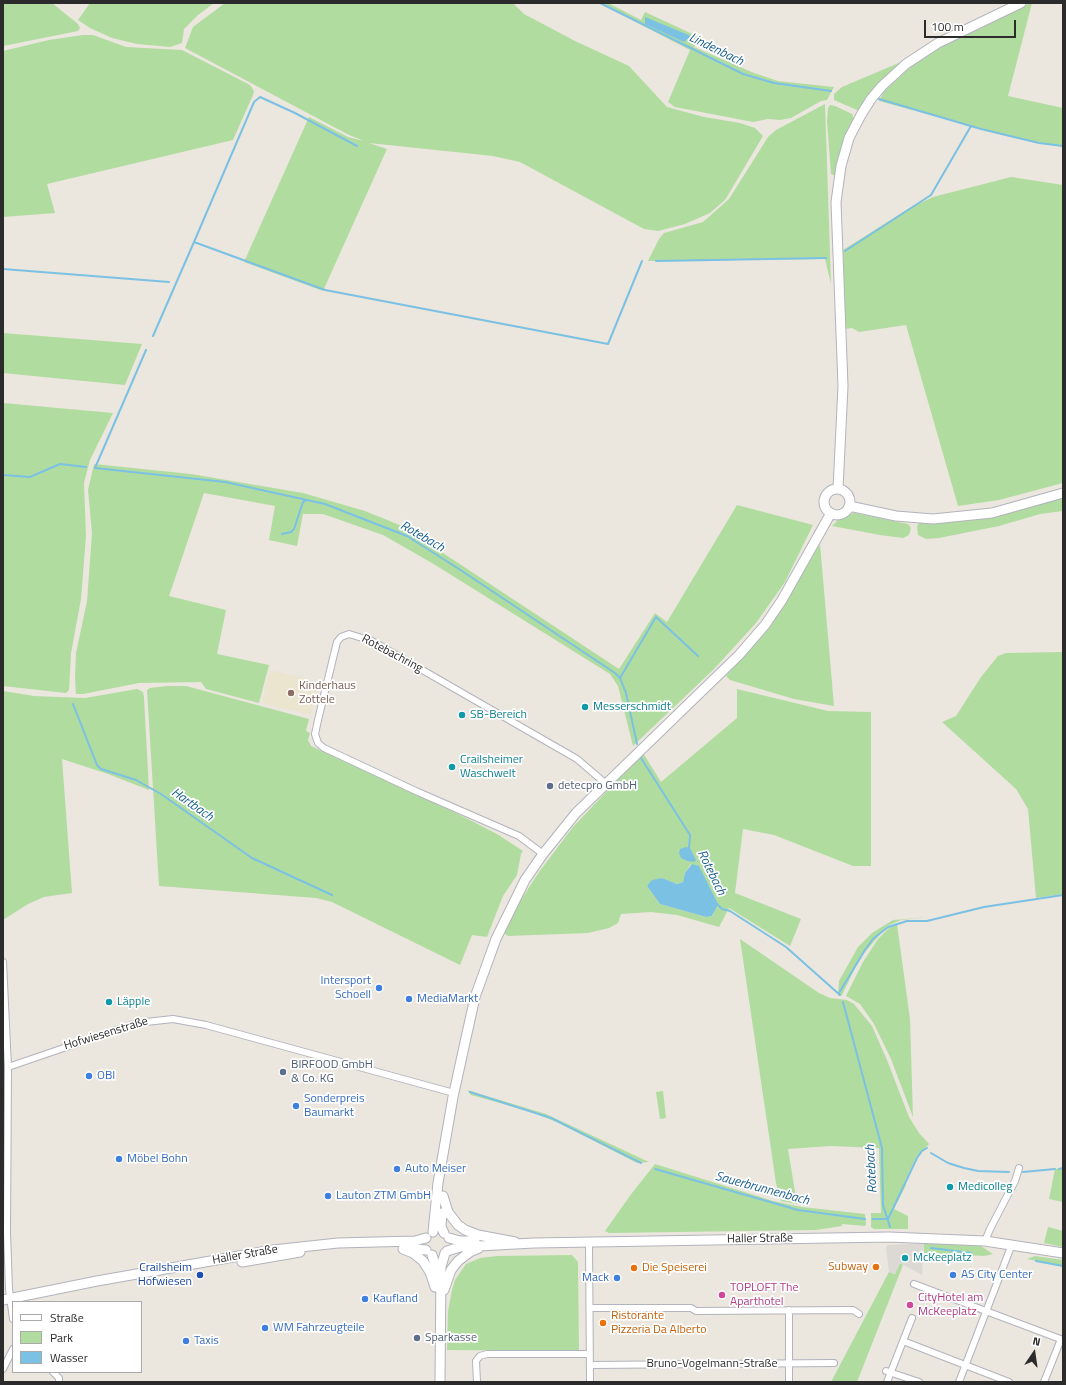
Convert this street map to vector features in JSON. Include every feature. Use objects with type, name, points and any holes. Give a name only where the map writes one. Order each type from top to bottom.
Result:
[{"type":"main road","points":[[838,489],[843,386],[836,202],[840,166],[850,138],[861,115],[871,99],[882,86],[906,64],[938,43],[1021,3]]},
{"type":"main road","points":[[838,489],[847,494],[850,499],[849,506],[842,514],[831,513],[825,505],[824,499],[830,491],[838,489]]},
{"type":"main road","points":[[849,506],[896,516],[933,519],[992,513],[1063,493]]},
{"type":"main road","points":[[435,1382],[434,1261],[425,1243],[430,1235],[454,1093],[472,1008],[487,961],[515,898],[543,854],[576,813],[605,783],[739,655],[765,625],[782,600],[831,513]]},
{"type":"main road","points":[[440,1382],[441,1267],[450,1245],[441,1220],[443,1196],[442,1170]]},
{"type":"main road","points":[[443,1196],[448,1212],[465,1230],[478,1235],[518,1242]]},
{"type":"main road","points":[[430,1235],[446,1235]]},
{"type":"main road","name":"Haller Straße","points":[[12,1301],[97,1281],[294,1247],[338,1243],[416,1242],[430,1235]]},
{"type":"main road","name":"Haller Straße","points":[[446,1235],[460,1241],[534,1243]]},
{"type":"main road","name":"Haller Straße","points":[[446,1252],[460,1247],[485,1247],[534,1243],[884,1237],[985,1241],[1063,1253]]},
{"type":"main road","name":"Haller Straße","points":[[65,1289],[98,1286],[309,1251],[415,1247],[429,1252]]},
{"type":"main road","points":[[441,1311],[445,1286],[451,1270],[464,1256],[485,1247]]},
{"type":"main road","name":"Haller Straße","points":[[399,1248],[413,1253],[423,1261],[430,1272],[435,1287]]},
{"type":"main road","points":[[429,1252],[439,1256],[446,1252]]},
{"type":"street","name":"Rotebachring","points":[[543,854],[519,836],[412,789],[324,748],[318,743],[315,734],[318,720],[337,642],[341,637],[348,634],[372,641],[577,759],[605,783]]},
{"type":"street","points":[[3,962],[8,1066],[6,1137],[8,1302],[12,1316]]},
{"type":"street","name":"Hofwiesenstraße","points":[[8,1066],[137,1023],[173,1019],[206,1025],[454,1093]]},
{"type":"street","points":[[985,1241],[1019,1168]]},
{"type":"street","points":[[589,1242],[590,1382]]},
{"type":"street","points":[[959,1382],[1012,1244]]},
{"type":"street","points":[[914,1284],[1062,1340],[1044,1382]]},
{"type":"street","points":[[590,1308],[691,1308],[696,1311],[853,1310],[859,1314]]},
{"type":"street","points":[[789,1310],[789,1382]]},
{"type":"street","points":[[887,1382],[889,1372],[912,1318]]},
{"type":"street","points":[[903,1341],[1009,1382]]},
{"type":"street","points":[[477,1382],[476,1361],[480,1356],[487,1354],[589,1354]]},
{"type":"street","points":[[3,1369],[10,1363]]},
{"type":"street","name":"Bruno-Vogelmann-Straße","points":[[590,1365],[834,1363]]},
{"type":"street","points":[[889,1372],[919,1382]]},
{"type":"street","points":[[54,1373],[59,1378],[59,1382]]},
{"type":"shaded area","name":"Kinderhaus Zottele","points":[[270,670],[319,682],[311,715],[262,703]]},
{"type":"shaded area","name":"McKeeplatz","points":[[924,1243],[922,1275],[900,1263],[895,1274],[889,1272],[886,1247],[888,1245]]},
{"type":"green space","points":[[3,3],[52,3],[78,24],[80,28],[78,31],[3,46]]},
{"type":"green space","points":[[90,3],[214,3],[198,15],[184,29],[182,43],[170,47],[137,44],[112,38],[90,28],[78,20]]},
{"type":"green space","points":[[225,3],[513,3],[524,14],[575,41],[629,66],[667,107],[704,117],[740,123],[755,128],[763,136],[725,200],[710,213],[685,224],[658,231],[644,229],[520,162],[493,156],[369,143],[387,149],[323,291],[244,262],[309,117],[348,137],[364,141],[349,135],[185,48],[193,27]]},
{"type":"green space","points":[[599,3],[608,3],[641,20],[645,12],[699,37],[694,47],[754,73],[778,81],[834,87],[827,100],[821,101],[791,118],[780,120],[768,119],[753,122],[675,107],[668,102],[690,50]]},
{"type":"green space","points":[[1032,3],[1008,96],[1063,108],[1063,147],[1012,137],[879,101],[884,91],[923,56]]},
{"type":"green space","points":[[93,35],[126,47],[182,50],[250,85],[254,91],[253,95],[233,140],[47,184],[55,213],[3,217],[3,51],[49,40]]},
{"type":"green space","points":[[901,62],[861,109],[857,110],[834,100],[834,94],[842,87]]},
{"type":"green space","points":[[825,104],[831,284],[825,259],[648,261],[659,239],[664,233],[703,222],[729,199],[768,137],[776,130]]},
{"type":"green space","points":[[830,105],[852,114],[854,119],[842,146],[836,176],[831,174],[827,121],[828,108]]},
{"type":"green space","points":[[1011,177],[1063,185],[1063,483],[999,500],[958,506],[906,325],[859,332],[852,328],[845,329],[843,250],[908,209],[933,197]]},
{"type":"green space","points":[[3,333],[142,344],[125,385],[3,373]]},
{"type":"green space","points":[[3,403],[113,413],[90,460],[84,483],[86,536],[81,599],[71,653],[69,690],[66,693],[3,686]]},
{"type":"green space","points":[[94,464],[191,474],[303,493],[365,511],[402,526],[619,669],[655,613],[667,622],[737,505],[813,525],[785,582],[756,623],[714,669],[633,746],[618,686],[610,674],[432,563],[383,535],[323,514],[303,514],[297,546],[269,540],[275,506],[204,493],[169,596],[226,610],[217,654],[269,665],[259,703],[206,689],[201,682],[139,683],[83,694],[76,694],[76,653],[87,601],[92,533],[88,490]]},
{"type":"green space","points":[[1063,498],[1063,511],[1040,514],[999,526],[939,538],[926,539],[918,535],[917,526],[920,522],[952,522],[996,515]]},
{"type":"green space","points":[[854,513],[908,524],[911,528],[909,535],[903,538],[832,526],[842,516]]},
{"type":"green space","points":[[820,544],[834,706],[794,699],[730,680],[726,676],[787,599]]},
{"type":"green space","points":[[1063,652],[1063,894],[1036,898],[1028,809],[1016,789],[942,722],[956,716],[981,677],[998,656],[1006,653]]},
{"type":"green space","points":[[186,686],[309,719],[306,731],[310,733],[308,740],[311,746],[458,814],[497,834],[523,851],[521,854],[517,875],[503,896],[487,937],[472,935],[460,965],[332,902],[316,898],[159,886],[147,690],[150,688]]},
{"type":"green space","points":[[137,689],[143,692],[144,698],[149,790],[108,774],[62,759],[72,893],[44,897],[28,904],[3,920],[3,691],[34,696],[85,698]]},
{"type":"green space","points":[[737,689],[828,711],[871,712],[871,866],[853,866],[774,835],[743,829],[735,893],[801,919],[790,946],[729,908],[719,927],[677,915],[651,912],[621,914],[618,923],[609,928],[588,933],[508,936],[504,933],[519,903],[539,872],[573,827],[643,753],[661,782],[737,718]],"holes":[[[691,864],[714,914],[706,917],[660,904],[647,886],[662,878],[677,884],[683,882],[685,873]]]},
{"type":"green space","points":[[929,917],[901,920],[887,926],[860,958],[842,995],[838,996],[839,981],[858,947],[872,933],[893,920]]},
{"type":"green space","points":[[897,924],[910,1019],[913,1117],[891,1059],[874,1024],[860,1004],[846,996],[863,962],[878,939],[891,926]]},
{"type":"green space","points":[[740,939],[819,993],[830,998],[847,1000],[854,1004],[872,1026],[909,1117],[919,1133],[929,1144],[916,1158],[904,1183],[906,1185],[894,1209],[908,1216],[908,1229],[874,1229],[871,1227],[871,1213],[881,1213],[879,1148],[830,1146],[788,1149],[797,1204],[781,1201],[776,1183]]},
{"type":"green space","points":[[467,1090],[546,1114],[649,1162],[637,1163],[559,1123],[532,1112],[471,1095]]},
{"type":"green space","points":[[663,1091],[666,1118],[660,1119],[656,1092]]},
{"type":"green space","points":[[655,1164],[773,1201],[802,1207],[865,1214],[866,1224],[865,1226],[842,1224],[842,1226],[816,1230],[609,1233],[605,1231]]},
{"type":"green space","points":[[1063,1168],[1063,1202],[1049,1199],[1055,1169]]},
{"type":"green space","points":[[1048,1227],[1063,1231],[1063,1247],[1044,1243]]},
{"type":"green space","points":[[924,1243],[981,1246],[993,1254],[984,1256],[924,1253]]},
{"type":"green space","points":[[572,1255],[578,1262],[579,1351],[447,1350],[448,1311],[452,1290],[455,1280],[466,1264],[480,1258],[497,1256]]},
{"type":"green space","points":[[1035,1256],[1063,1260],[1063,1266],[1027,1259]]},
{"type":"green space","points":[[900,1263],[903,1265],[857,1382],[831,1382],[889,1272],[895,1274]]},
{"type":"water","points":[[645,17],[691,36],[684,42],[645,24]]},
{"type":"water","points":[[686,847],[690,848],[696,860],[694,862],[681,858],[679,853],[680,849]]},
{"type":"water","points":[[692,864],[699,866],[718,904],[712,916],[706,917],[660,904],[647,886],[652,880],[662,878],[677,884],[683,882],[685,873]]},
{"type":"waterway","name":"Lindenbach","points":[[600,3],[743,74],[774,83],[831,91]]},
{"type":"waterway","points":[[194,242],[254,102],[260,97],[295,113],[357,146]]},
{"type":"waterway","name":"Lindenbach","points":[[879,99],[981,129],[1039,143],[1063,146]]},
{"type":"waterway","points":[[845,251],[931,195],[971,126]]},
{"type":"waterway","points":[[153,336],[194,242],[325,290],[608,344],[642,261]]},
{"type":"waterway","points":[[656,261],[826,258]]},
{"type":"waterway","points":[[3,269],[169,282]]},
{"type":"waterway","name":"Rotebach","points":[[146,350],[95,468],[225,482],[325,504],[407,536],[615,673],[620,678],[626,693],[637,744]]},
{"type":"waterway","name":"Rotebach","points":[[3,475],[30,477],[60,464],[86,467]]},
{"type":"waterway","points":[[282,534],[291,532],[294,529],[303,502],[305,501]]},
{"type":"waterway","points":[[620,678],[656,617],[698,656]]},
{"type":"waterway","name":"Hartbach","points":[[73,704],[97,765],[101,769],[136,780],[161,794],[252,858],[332,895]]},
{"type":"waterway","name":"Rotebach","points":[[641,758],[690,835],[689,849]]},
{"type":"waterway","points":[[839,993],[873,939],[888,927],[907,921],[927,921],[984,907],[1063,895]]},
{"type":"waterway","name":"Rotebach","points":[[717,904],[722,909],[730,911],[786,947],[840,995]]},
{"type":"waterway","name":"Rotebach","points":[[843,1002],[882,1148],[883,1205],[890,1227]]},
{"type":"waterway","name":"Sauerbrunnenbach","points":[[470,1092],[551,1118],[641,1163]]},
{"type":"waterway","points":[[888,1219],[917,1158],[922,1151],[927,1148]]},
{"type":"waterway","points":[[931,1153],[948,1163],[964,1168],[978,1171],[1009,1172]]},
{"type":"waterway","points":[[1059,1169],[1063,1168]]},
{"type":"waterway","name":"Sauerbrunnenbach","points":[[655,1169],[798,1210],[865,1219]]},
{"type":"waterway","points":[[1023,1172],[1055,1169]]},
{"type":"waterway","name":"Sauerbrunnenbach","points":[[873,1219],[888,1219]]},
{"type":"waterway","name":"Sauerbrunnenbach","points":[[931,1248],[971,1253]]},
{"type":"waterway","name":"Sauerbrunnenbach","points":[[1036,1261],[1063,1266]]},
{"type":"place","name":"Kinderhaus Zottele","points":[[291,693]]},
{"type":"place","name":"Messerschmidt","points":[[585,707]]},
{"type":"place","name":"SB-Bereich","points":[[462,715]]},
{"type":"place","name":"Crailsheimer Waschwelt","points":[[452,767]]},
{"type":"place","name":"detecpro GmbH","points":[[550,786]]},
{"type":"place","name":"Intersport Schoell","points":[[379,988]]},
{"type":"place","name":"MediaMarkt","points":[[409,999]]},
{"type":"place","name":"Läpple","points":[[109,1002]]},
{"type":"place","name":"BIRFOOD GmbH & Co. KG","points":[[283,1072]]},
{"type":"place","name":"OBI","points":[[89,1076]]},
{"type":"place","name":"Sonderpreis Baumarkt","points":[[296,1106]]},
{"type":"place","name":"Möbel Bohn","points":[[119,1159]]},
{"type":"place","name":"Auto Meiser","points":[[397,1169]]},
{"type":"place","name":"Medicolleg","points":[[950,1187]]},
{"type":"place","name":"Lauton ZTM GmbH","points":[[328,1196]]},
{"type":"place","name":"McKeeplatz","points":[[905,1258]]},
{"type":"place","name":"Subway","points":[[876,1267]]},
{"type":"place","name":"Die Speiserei","points":[[634,1268]]},
{"type":"place","name":"Crailsheim Hofwiesen","points":[[200,1275]]},
{"type":"place","name":"AS City Center","points":[[953,1275]]},
{"type":"place","name":"Mack","points":[[617,1278]]},
{"type":"place","name":"TOPLOFT The Aparthotel","points":[[722,1295]]},
{"type":"place","name":"Kaufland","points":[[365,1299]]},
{"type":"place","name":"CityHotel am McKeeplatz","points":[[910,1305]]},
{"type":"place","name":"Ristorante Pizzeria Da Alberto","points":[[603,1323]]},
{"type":"place","name":"WM Fahrzeugteile","points":[[265,1328]]},
{"type":"place","name":"Sparkasse","points":[[417,1338]]},
{"type":"place","name":"Taxis","points":[[186,1341]]}]
